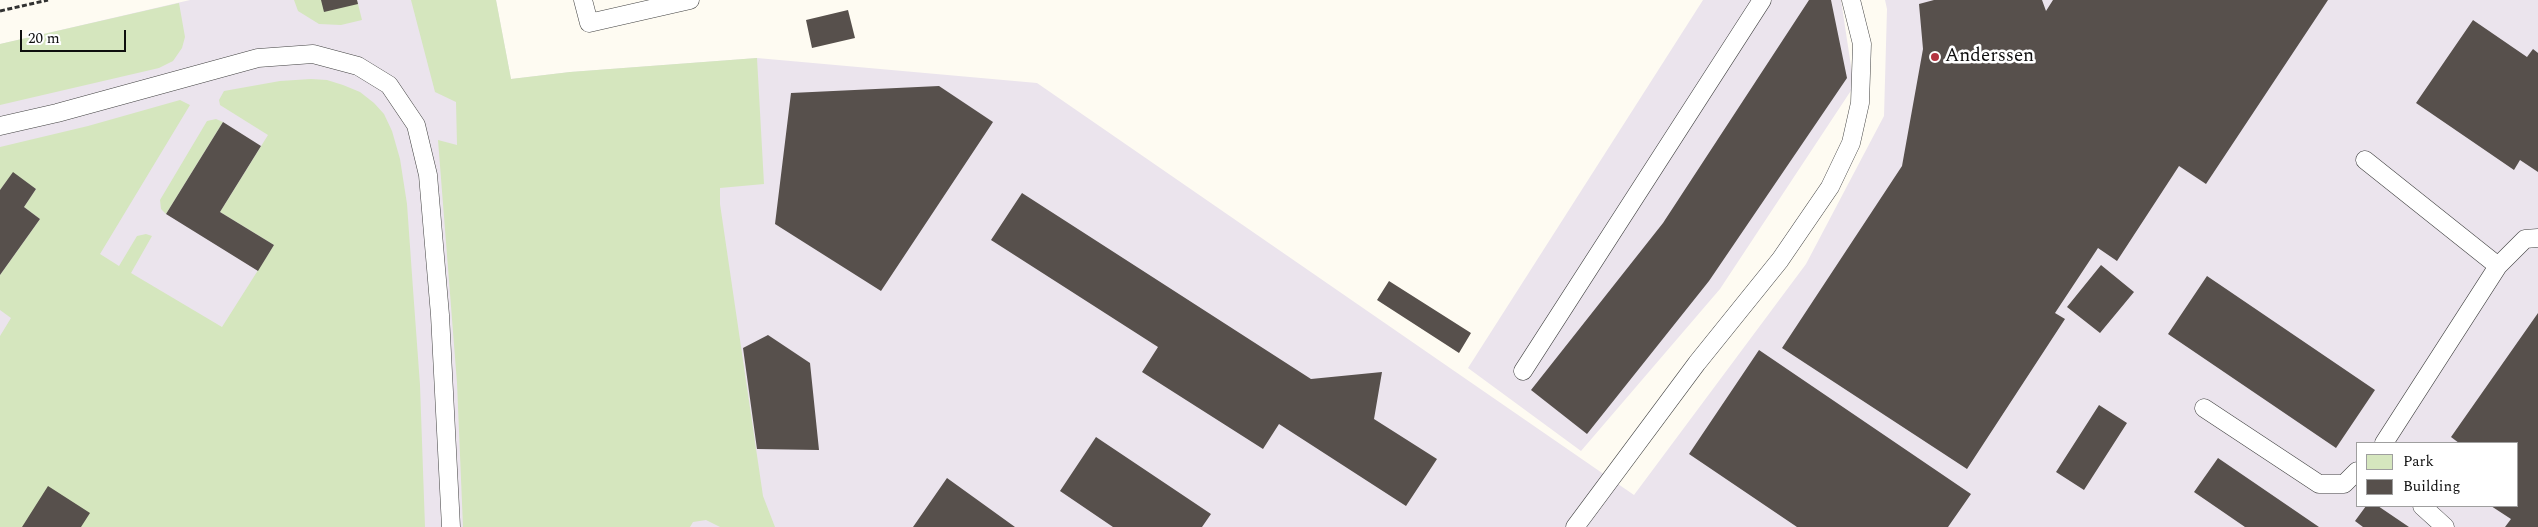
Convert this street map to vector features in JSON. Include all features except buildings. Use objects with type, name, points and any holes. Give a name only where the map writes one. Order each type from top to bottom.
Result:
[{"type":"lane","points":[[583,0],[589,23],[690,0]]},
{"type":"lane","points":[[1523,370],[1762,0]]},
{"type":"lane","points":[[1575,527],[1697,363],[1780,260],[1830,187],[1851,144],[1860,103],[1862,44],[1851,0]]},
{"type":"lane","points":[[0,126],[57,113],[258,58],[313,54],[358,66],[389,85],[416,125],[428,175],[440,315],[451,527]]},
{"type":"lane","points":[[2365,160],[2498,266]]},
{"type":"lane","points":[[2385,442],[2498,266],[2525,240],[2538,238]]},
{"type":"lane","points":[[2204,408],[2319,484],[2344,484],[2356,472]]},
{"type":"lane","points":[[2423,507],[2445,527]]},
{"type":"path","points":[[0,11],[48,0]]},
{"type":"shaded area","points":[[190,0],[496,0],[511,79],[570,72],[757,58],[1037,83],[1634,495],[1806,264],[1884,116],[1887,9],[1885,0],[2538,0],[2538,527],[0,527],[0,44]]},
{"type":"shaded area","points":[[1703,0],[1841,0],[1854,86],[1720,289],[1581,451],[1468,368]]},
{"type":"green space","points":[[294,0],[357,0],[362,20],[341,25],[319,24],[298,11]]},
{"type":"green space","points":[[411,0],[496,0],[511,79],[570,72],[757,58],[764,184],[720,188],[720,204],[763,496],[775,527],[720,527],[706,520],[693,522],[690,527],[463,527],[457,383],[438,140],[457,145],[456,102],[435,92]]},
{"type":"green space","points":[[179,3],[185,37],[182,48],[173,61],[159,68],[0,105],[0,44]]},
{"type":"green space","points":[[327,80],[343,85],[360,92],[374,103],[384,114],[392,131],[400,159],[407,204],[420,385],[425,527],[0,527],[0,336],[11,318],[0,310],[0,275],[40,219],[24,207],[36,189],[13,173],[0,190],[0,147],[88,126],[180,100],[190,105],[100,254],[119,266],[137,236],[146,234],[152,236],[131,273],[222,327],[274,245],[220,212],[268,135],[220,105],[219,100],[224,91],[280,81]]},
{"type":"green space","points":[[216,119],[223,122],[166,214],[161,209],[160,200],[207,121]]},
{"type":"place","name":"Anderssen","points":[[1935,57]]}]
